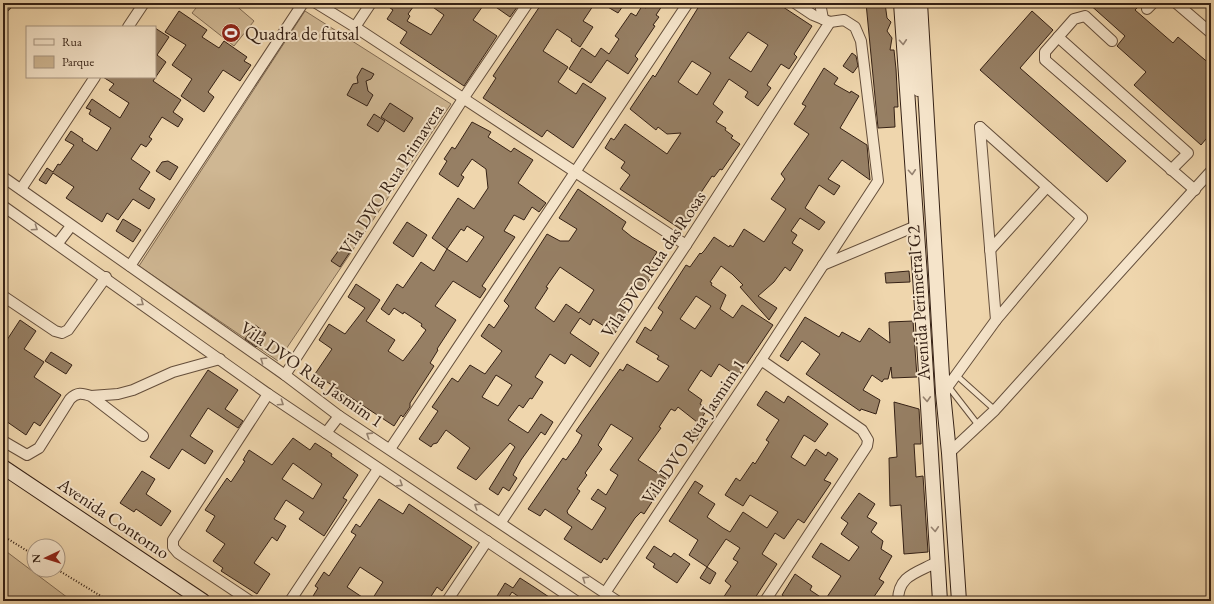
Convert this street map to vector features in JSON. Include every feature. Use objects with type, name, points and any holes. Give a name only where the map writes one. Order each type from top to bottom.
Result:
[{"type":"street","points":[[129,26],[144,3]]},
{"type":"street","points":[[130,266],[303,3]]},
{"type":"street","points":[[316,3],[355,27],[686,245]]},
{"type":"street","points":[[355,27],[371,3]]},
{"type":"street","name":"Vila DVO Rua Primavera","points":[[284,375],[463,99],[528,3]]},
{"type":"street","points":[[390,449],[574,171],[688,3]]},
{"type":"street","points":[[760,360],[878,181],[861,41],[855,27],[850,22],[838,20],[827,21],[813,15],[795,3]]},
{"type":"street","points":[[820,3],[827,21]]},
{"type":"street","name":"Avenida Perimetral G2","points":[[901,3],[916,226],[929,276],[945,390],[959,601]]},
{"type":"street","points":[[912,3],[929,276],[953,601]]},
{"type":"street","name":"Avenida Perimetral G2","points":[[920,3],[937,562],[940,601]]},
{"type":"street","points":[[1176,3],[1211,33]]},
{"type":"street","points":[[1112,41],[1085,16],[1074,19],[1045,52],[1044,60],[1195,190]]},
{"type":"street","name":"Vila DVO Rua das Rosas","points":[[501,522],[686,245],[827,21]]},
{"type":"street","points":[[1058,37],[1188,153],[1171,170]]},
{"type":"street","points":[[21,189],[94,78]]},
{"type":"street","points":[[945,390],[996,320],[1082,218],[980,127],[996,320]]},
{"type":"street","points":[[949,453],[995,410],[1211,171]]},
{"type":"street","name":"Vila DVO Rua Jasmim 1","points":[[3,177],[284,375],[339,416],[501,522],[617,601]]},
{"type":"street","points":[[990,250],[1047,187]]},
{"type":"street","points":[[3,206],[58,243],[268,394],[576,601]]},
{"type":"street","points":[[58,243],[71,226]]},
{"type":"street","points":[[823,265],[916,226]]},
{"type":"street","points":[[3,296],[55,331],[62,333],[68,330],[106,278]]},
{"type":"street","points":[[91,396],[118,394],[133,390],[173,372],[220,360]]},
{"type":"street","name":"Vila DVO Rua Jasmim 1","points":[[605,592],[760,360],[862,430],[868,440],[867,446],[765,601]]},
{"type":"street","points":[[3,441],[21,453],[26,455],[32,453],[39,448],[75,394],[83,393],[91,396],[143,436]]},
{"type":"street","points":[[250,601],[178,553],[173,547],[173,540],[268,394]]},
{"type":"street","points":[[326,433],[339,416]]},
{"type":"street","name":"Avenida Contorno","points":[[3,467],[204,601]]},
{"type":"street","points":[[290,601],[378,469]]},
{"type":"street","points":[[447,601],[488,541]]},
{"type":"street","points":[[898,601],[898,590],[903,580],[937,562]]},
{"type":"lane","points":[[956,375],[995,410]]},
{"type":"lane","points":[[945,390],[979,426]]},
{"type":"path","points":[[3,536],[26,550]]},
{"type":"path","points":[[66,575],[109,601]]},
{"type":"green space","name":"Quadra de futsal","points":[[200,3],[233,3],[254,21],[234,46],[192,13]]},
{"type":"green space","points":[[305,11],[451,104],[278,361],[139,266]]},
{"type":"green space","points":[[3,549],[26,566],[26,578],[41,578],[72,601],[3,601]]},
{"type":"building","points":[[383,3],[416,3],[408,14],[410,16],[407,21],[431,35],[444,15],[427,3],[485,3],[473,20],[497,36],[464,86],[400,43],[407,32],[387,19],[393,10]]},
{"type":"building","points":[[490,3],[520,3],[510,17]]},
{"type":"building","points":[[542,3],[595,3],[583,21],[593,27],[580,47],[571,41],[572,39],[557,29],[543,51],[568,67],[558,82],[576,94],[583,83],[606,98],[573,148],[547,130],[542,137],[483,98],[496,78],[493,76]]},
{"type":"building","points":[[601,3],[625,3],[618,13]]},
{"type":"building","points":[[649,3],[664,3],[656,15],[659,17],[653,25],[655,26],[635,56],[638,59],[628,74],[607,60],[591,83],[569,69],[582,48],[595,57],[601,48],[609,54],[619,39],[615,36],[631,13],[636,16],[642,6],[646,8]]},
{"type":"building","points":[[701,3],[777,3],[812,26],[794,54],[797,57],[789,69],[781,64],[767,85],[771,88],[758,106],[745,97],[748,92],[729,79],[713,104],[723,112],[716,122],[726,128],[725,130],[733,136],[731,138],[740,144],[722,170],[720,169],[714,177],[712,176],[686,215],[690,218],[682,230],[620,189],[630,175],[621,168],[625,162],[605,148],[611,138],[614,140],[625,124],[667,154],[681,133],[667,134],[658,127],[656,130],[630,109],[653,75],[655,77]],"holes":[[[748,32],[768,45],[751,72],[729,58]],[[692,61],[711,73],[697,95],[678,82]]]},
{"type":"building","points":[[866,3],[885,3],[887,18],[891,22],[887,31],[892,38],[890,50],[894,50],[896,69],[898,107],[894,107],[895,127],[878,128]]},
{"type":"building","points":[[1088,3],[1131,3],[1137,8],[1135,10],[1173,43],[1178,37],[1211,65],[1211,133],[1201,145],[1134,85],[1146,72],[1117,46],[1125,36]]},
{"type":"building","points":[[179,11],[207,30],[202,37],[219,48],[224,41],[247,57],[244,61],[251,65],[240,81],[223,70],[208,92],[214,97],[204,112],[181,96],[192,79],[172,65],[186,45],[165,32]]},
{"type":"building","points":[[1032,11],[1053,30],[1020,68],[1126,161],[1107,182],[980,70]]},
{"type":"building","points":[[156,29],[169,37],[157,55],[166,62],[156,77]]},
{"type":"building","points":[[852,53],[856,56],[858,66],[853,73],[843,66]]},
{"type":"building","points":[[362,68],[374,74],[371,79],[366,81],[368,91],[373,95],[367,106],[347,95],[353,84],[358,83],[357,77]]},
{"type":"building","points":[[824,68],[838,78],[834,84],[859,96],[840,128],[867,145],[870,180],[842,160],[828,179],[840,186],[834,195],[819,185],[805,208],[825,222],[819,230],[800,218],[791,231],[797,235],[792,243],[803,250],[790,271],[785,267],[774,282],[758,296],[777,308],[769,320],[740,287],[743,285],[721,266],[710,282],[712,283],[711,285],[726,295],[720,309],[733,318],[742,305],[773,325],[738,377],[719,364],[711,377],[701,370],[688,390],[702,400],[700,404],[707,409],[699,423],[705,427],[696,441],[688,436],[697,422],[678,407],[675,411],[671,409],[659,427],[661,428],[638,460],[667,479],[644,514],[641,512],[635,518],[607,560],[604,558],[601,563],[564,539],[572,527],[545,509],[540,516],[528,509],[563,458],[566,460],[578,443],[582,435],[576,431],[620,369],[623,371],[627,364],[657,382],[669,366],[657,359],[659,356],[636,342],[645,327],[651,331],[663,312],[658,308],[686,265],[690,267],[714,237],[729,247],[730,245],[733,247],[744,229],[764,242],[786,209],[771,199],[785,179],[781,174],[809,134],[794,124],[806,106],[802,104]],"holes":[[[696,296],[711,306],[695,329],[680,319]],[[611,424],[633,438],[610,470],[618,475],[606,495],[598,489],[591,499],[606,508],[592,530],[568,514],[567,511],[580,491],[577,489],[587,475],[585,473],[602,449],[598,445]]]},
{"type":"building","points":[[105,78],[155,78],[153,81],[181,100],[173,112],[183,119],[178,127],[162,117],[149,137],[152,139],[146,147],[141,144],[131,159],[150,172],[139,189],[155,199],[149,209],[133,199],[118,220],[107,213],[102,222],[66,198],[74,187],[53,173],[46,184],[39,180],[47,168],[53,172],[58,164],[60,165],[74,145],[65,140],[71,131],[83,139],[82,141],[97,151],[111,128],[89,114],[91,110],[86,108],[92,99],[120,118],[129,103],[109,90],[114,84]]},
{"type":"building","points":[[390,103],[413,118],[404,132],[381,117]]},
{"type":"building","points":[[374,114],[385,121],[378,132],[367,125]]},
{"type":"building","points":[[472,122],[491,132],[488,137],[511,152],[514,148],[533,160],[518,183],[546,203],[539,212],[532,207],[524,220],[514,215],[504,231],[515,237],[482,286],[486,289],[480,298],[453,281],[435,306],[456,320],[437,349],[438,350],[430,363],[434,366],[410,403],[410,407],[403,417],[401,415],[394,426],[315,374],[332,349],[319,340],[329,324],[345,334],[365,308],[348,297],[356,284],[380,300],[366,321],[395,340],[388,351],[403,361],[426,330],[421,326],[422,324],[404,312],[403,314],[394,308],[389,315],[381,309],[397,284],[403,288],[421,262],[434,271],[447,249],[432,238],[458,198],[474,209],[488,188],[486,169],[472,159],[461,175],[464,177],[458,187],[439,174],[447,161],[444,159],[452,147],[455,149]],"holes":[[[467,226],[484,237],[467,262],[447,249],[461,229],[464,231]]]},
{"type":"building","points":[[168,161],[178,167],[170,180],[156,171],[162,162]]},
{"type":"building","points":[[578,189],[626,222],[622,229],[657,252],[649,265],[656,269],[643,290],[636,285],[621,308],[628,313],[615,333],[593,319],[590,325],[580,318],[570,333],[599,353],[590,367],[571,354],[565,364],[550,354],[535,377],[543,382],[532,399],[530,398],[523,408],[519,405],[508,420],[528,433],[541,414],[553,422],[545,435],[541,432],[521,460],[513,475],[517,478],[509,491],[503,487],[498,495],[489,489],[515,447],[510,443],[476,480],[457,468],[470,448],[446,430],[437,443],[433,444],[431,447],[419,439],[438,411],[432,407],[452,378],[458,382],[470,365],[485,374],[502,351],[481,336],[489,324],[494,328],[509,306],[504,301],[547,234],[560,241],[569,241],[577,229],[559,218]],"holes":[[[560,267],[594,290],[579,313],[566,304],[554,322],[535,308],[548,288],[546,287]],[[496,375],[512,385],[498,406],[482,397]]]},
{"type":"building","points":[[123,219],[141,230],[133,242],[116,231]]},
{"type":"building","points":[[407,222],[427,235],[413,257],[393,243]]},
{"type":"building","points":[[342,246],[350,252],[340,267],[331,261]]},
{"type":"building","points":[[909,271],[910,282],[886,283],[885,273]]},
{"type":"building","points":[[805,317],[839,337],[842,332],[860,342],[869,328],[890,343],[889,322],[913,321],[917,377],[892,378],[891,367],[888,379],[884,379],[882,382],[872,375],[863,390],[880,400],[876,414],[861,409],[860,411],[806,374],[820,354],[802,341],[788,361],[780,356]]},
{"type":"building","points":[[20,320],[36,331],[24,349],[44,362],[34,377],[61,395],[40,426],[34,422],[26,435],[3,419],[3,346]]},
{"type":"building","points":[[255,325],[266,333],[256,347],[245,339]]},
{"type":"building","points":[[51,352],[72,365],[66,374],[45,361]]},
{"type":"building","points":[[208,370],[238,390],[225,409],[243,421],[238,428],[208,408],[190,436],[213,451],[205,464],[182,449],[169,469],[150,457]]},
{"type":"building","points":[[766,391],[784,403],[788,396],[828,424],[815,442],[804,435],[791,457],[805,466],[816,449],[826,456],[828,452],[838,459],[824,480],[831,483],[804,523],[798,519],[784,539],[775,533],[762,554],[777,564],[753,601],[721,601],[731,586],[725,581],[738,562],[733,559],[740,548],[726,539],[707,567],[689,555],[698,540],[669,521],[695,481],[703,486],[698,493],[715,504],[707,517],[723,528],[730,532],[743,512],[767,528],[778,512],[750,495],[743,506],[725,495],[736,478],[740,481],[753,462],[755,464],[769,442],[766,440],[779,420],[757,405]]},
{"type":"building","points":[[894,402],[919,409],[921,444],[914,444],[916,477],[923,476],[928,552],[904,554],[901,505],[890,506],[889,458],[897,457]]},
{"type":"building","points":[[293,438],[310,450],[315,443],[332,454],[331,456],[358,475],[343,498],[347,500],[324,536],[299,519],[304,512],[286,500],[274,519],[286,526],[277,541],[272,537],[254,563],[270,574],[257,594],[221,571],[223,568],[213,561],[225,544],[206,531],[215,516],[205,510],[227,478],[231,482],[245,461],[243,460],[249,450],[272,465]],"holes":[[[293,463],[322,484],[313,499],[282,479]]]},
{"type":"building","points":[[142,471],[155,479],[146,494],[171,511],[161,526],[136,509],[134,512],[120,503]]},
{"type":"building","points":[[859,493],[875,504],[867,517],[877,523],[871,532],[883,541],[881,549],[892,556],[879,579],[884,582],[871,601],[784,601],[786,598],[782,595],[795,574],[812,586],[810,590],[825,600],[841,576],[812,557],[821,543],[849,561],[859,547],[841,534],[848,523],[841,518]]},
{"type":"building","points":[[379,499],[403,514],[409,504],[472,547],[442,591],[437,587],[428,601],[371,601],[383,582],[360,567],[347,587],[368,601],[310,601],[318,588],[315,586],[324,572],[329,576],[356,535],[351,532],[356,524],[360,527]]},
{"type":"building","points":[[654,546],[671,557],[674,553],[690,564],[677,583],[653,567],[655,564],[646,558]]},
{"type":"building","points":[[707,567],[716,573],[710,584],[700,578]]},
{"type":"building","points":[[520,578],[555,601],[525,601],[512,592],[506,601],[494,601],[505,583],[513,588]]},
{"type":"place","name":"Quadra de futsal","points":[[231,33]]}]
